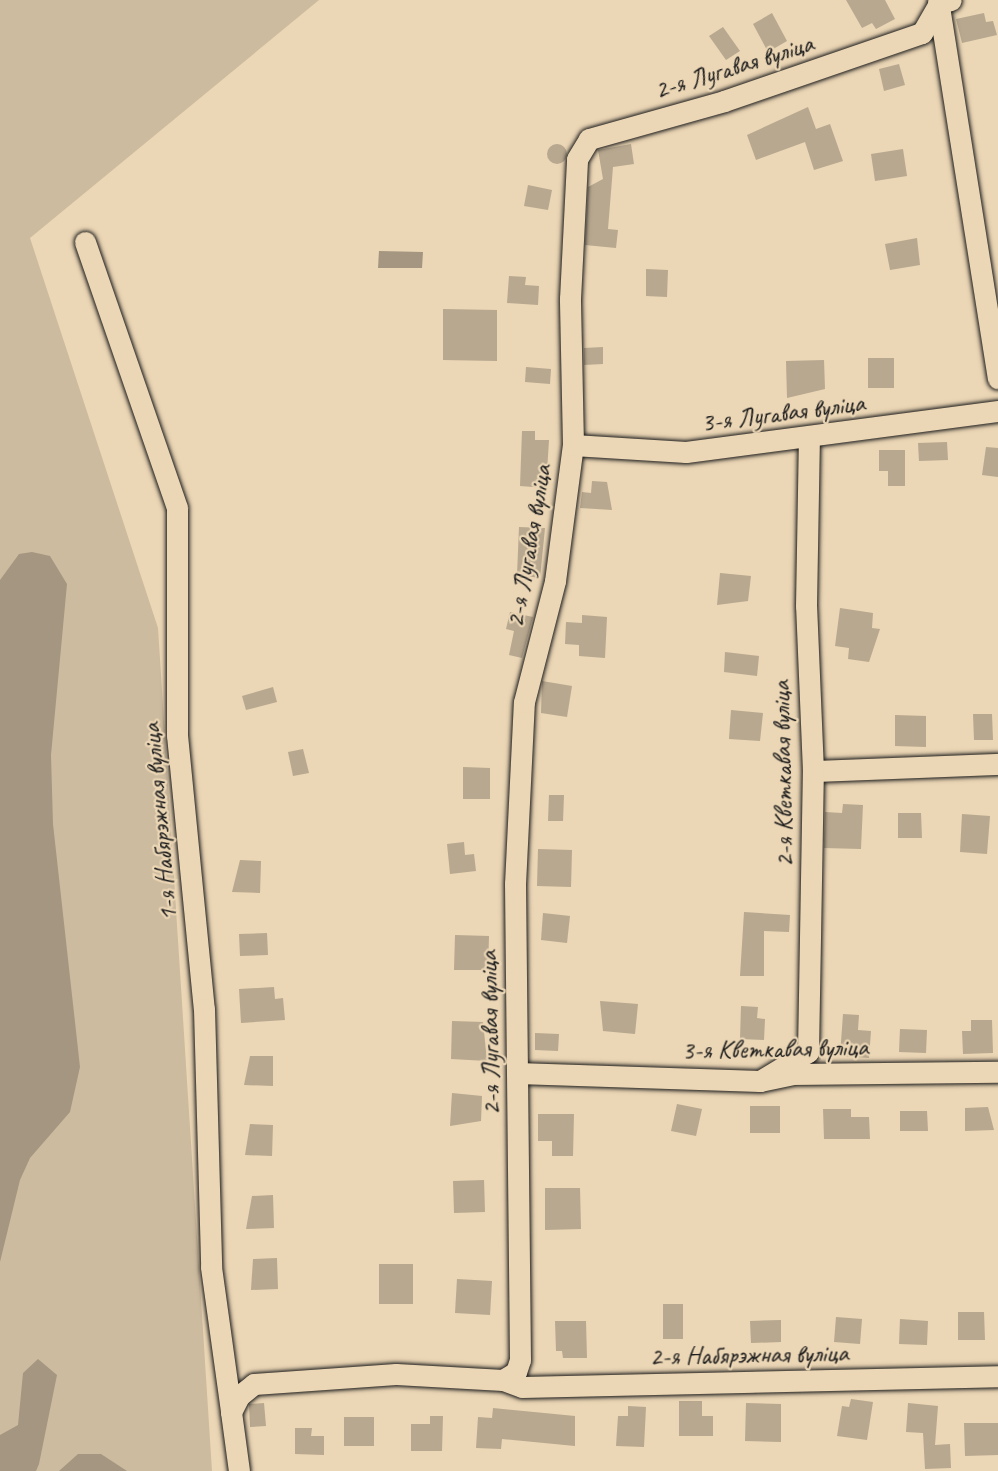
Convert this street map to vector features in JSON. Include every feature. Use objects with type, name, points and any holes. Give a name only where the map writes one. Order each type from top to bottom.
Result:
[{"type":"street","points":[[943,1],[998,378]]},
{"type":"street","name":"2-я Лугавая вуліца","points":[[503,1380],[516,1372],[520,1360],[515,884],[524,702],[555,581],[573,445],[570,299],[577,159],[589,139],[724,101],[922,33],[943,1]]},
{"type":"street","name":"1-я Набярэжная вуліца","points":[[85,242],[177,508],[177,735],[204,1009],[211,1268],[231,1412]]},
{"type":"street","name":"3-я Лугавая вуліца","points":[[573,445],[686,452],[809,439],[998,411]]},
{"type":"street","name":"2-я Кветкавая вуліца","points":[[760,1081],[808,1052],[813,771],[806,606],[809,439]]},
{"type":"street","points":[[813,771],[998,764]]},
{"type":"street","name":"3-я Кветкавая вуліца","points":[[517,1072],[760,1081],[792,1074],[998,1072]]},
{"type":"street","name":"2-я Набярэжная вуліца","points":[[231,1412],[239,1396],[254,1384],[396,1374],[503,1380],[522,1387],[998,1377]]},
{"type":"street","points":[[231,1412],[239,1471]]},
{"type":"shaded area","points":[[0,0],[319,0],[30,238],[158,628],[212,1471],[0,1471]]},
{"type":"shaded area","points":[[379,251],[423,252],[422,268],[378,268]]},
{"type":"shaded area","points":[[32,552],[50,556],[67,584],[51,755],[53,824],[80,1067],[70,1112],[30,1158],[20,1180],[0,1262],[0,580],[19,554]]},
{"type":"shaded area","points":[[38,1359],[57,1375],[39,1464],[36,1471],[0,1471],[0,1435],[18,1425],[23,1373]]},
{"type":"shaded area","points":[[78,1454],[101,1454],[127,1471],[59,1471]]},
{"type":"building","points":[[846,0],[885,0],[895,19],[876,29],[872,23],[862,28]]},
{"type":"building","points":[[772,13],[787,41],[768,52],[753,24]]},
{"type":"building","points":[[984,13],[986,22],[993,21],[997,35],[962,43],[956,19]]},
{"type":"building","points":[[723,27],[740,51],[726,60],[709,36]]},
{"type":"building","points":[[899,64],[905,85],[884,91],[879,69]]},
{"type":"building","points":[[808,107],[816,129],[830,124],[843,161],[814,170],[805,142],[756,160],[747,135]]},
{"type":"building","points":[[553,144],[561,144],[567,150],[567,158],[561,164],[553,164],[547,158],[547,150]]},
{"type":"building","points":[[631,144],[634,164],[613,167],[608,229],[618,230],[616,248],[585,245],[588,187],[603,179],[598,150]]},
{"type":"building","points":[[903,149],[907,176],[875,181],[871,154]]},
{"type":"building","points":[[528,185],[552,190],[548,210],[524,206]]},
{"type":"building","points":[[917,238],[920,265],[890,270],[885,244]]},
{"type":"building","points":[[646,269],[668,270],[667,297],[646,296]]},
{"type":"building","points":[[509,276],[526,277],[525,285],[539,286],[538,305],[507,303]]},
{"type":"building","points":[[443,309],[497,310],[497,361],[443,360]]},
{"type":"building","points":[[603,347],[603,364],[584,365],[584,348]]},
{"type":"building","points":[[868,358],[894,358],[894,388],[868,388]]},
{"type":"building","points":[[824,360],[825,389],[787,398],[786,361]]},
{"type":"building","points":[[526,367],[551,369],[550,384],[525,382]]},
{"type":"building","points":[[522,431],[535,431],[535,440],[549,440],[546,488],[520,486]]},
{"type":"building","points":[[947,442],[948,460],[919,461],[918,443]]},
{"type":"building","points":[[986,447],[998,448],[998,477],[982,475]]},
{"type":"building","points":[[879,450],[905,450],[905,486],[888,486],[888,471],[879,471]]},
{"type":"building","points":[[592,481],[607,482],[612,510],[580,508],[582,492],[591,493]]},
{"type":"building","points":[[519,527],[545,528],[540,578],[517,575]]},
{"type":"building","points":[[720,573],[751,576],[748,601],[717,605]]},
{"type":"building","points":[[840,608],[873,613],[872,628],[880,629],[869,662],[848,659],[849,648],[835,646]]},
{"type":"building","points":[[510,612],[533,617],[522,658],[509,655],[514,631],[506,629]]},
{"type":"building","points":[[582,615],[607,617],[605,658],[579,656],[579,645],[565,644],[566,622],[582,623]]},
{"type":"building","points":[[725,652],[759,656],[757,676],[724,672]]},
{"type":"building","points":[[542,681],[572,686],[567,717],[541,713]]},
{"type":"building","points":[[273,687],[277,702],[246,710],[242,696]]},
{"type":"building","points":[[731,710],[763,713],[760,741],[729,739]]},
{"type":"building","points":[[973,714],[992,714],[993,740],[974,740]]},
{"type":"building","points":[[895,715],[926,716],[926,747],[895,746]]},
{"type":"building","points":[[303,749],[309,773],[293,776],[288,752]]},
{"type":"building","points":[[463,767],[490,768],[490,799],[463,799]]},
{"type":"building","points":[[549,795],[564,795],[563,821],[548,821]]},
{"type":"building","points":[[843,804],[863,805],[861,849],[824,848],[825,812],[842,813]]},
{"type":"building","points":[[898,813],[921,813],[922,838],[898,838]]},
{"type":"building","points":[[962,814],[990,816],[987,854],[960,852]]},
{"type":"building","points":[[464,842],[465,855],[474,854],[476,871],[450,874],[447,844]]},
{"type":"building","points":[[538,849],[572,850],[571,887],[537,886]]},
{"type":"building","points":[[240,860],[261,861],[260,893],[232,892]]},
{"type":"building","points":[[744,912],[790,915],[789,932],[764,931],[764,976],[740,976]]},
{"type":"building","points":[[543,913],[570,916],[567,943],[541,940]]},
{"type":"building","points":[[267,933],[268,955],[240,956],[239,934]]},
{"type":"building","points":[[455,935],[489,936],[488,970],[454,970]]},
{"type":"building","points":[[274,987],[275,999],[283,998],[285,1020],[241,1023],[239,989]]},
{"type":"building","points":[[600,1001],[638,1004],[635,1034],[603,1031]]},
{"type":"building","points":[[741,1006],[758,1007],[757,1018],[765,1019],[764,1040],[740,1039]]},
{"type":"building","points":[[843,1014],[859,1015],[858,1030],[871,1031],[869,1058],[840,1056]]},
{"type":"building","points":[[971,1020],[992,1020],[993,1053],[963,1054],[962,1031],[971,1031]]},
{"type":"building","points":[[452,1021],[483,1022],[487,1061],[451,1059]]},
{"type":"building","points":[[900,1029],[927,1030],[926,1053],[899,1052]]},
{"type":"building","points":[[535,1033],[559,1034],[558,1051],[535,1050]]},
{"type":"building","points":[[250,1056],[273,1056],[273,1086],[244,1085]]},
{"type":"building","points":[[452,1093],[482,1096],[481,1121],[450,1126]]},
{"type":"building","points":[[677,1104],[702,1109],[696,1136],[671,1131]]},
{"type":"building","points":[[750,1106],[780,1106],[780,1133],[750,1133]]},
{"type":"building","points":[[988,1107],[994,1130],[965,1131],[965,1108]]},
{"type":"building","points":[[823,1109],[851,1109],[851,1117],[869,1117],[870,1139],[824,1139]]},
{"type":"building","points":[[900,1111],[927,1111],[928,1131],[900,1131]]},
{"type":"building","points":[[538,1114],[574,1114],[573,1156],[552,1156],[552,1141],[538,1141]]},
{"type":"building","points":[[250,1124],[273,1125],[272,1156],[245,1155]]},
{"type":"building","points":[[484,1180],[485,1212],[454,1213],[453,1181]]},
{"type":"building","points":[[545,1188],[580,1188],[581,1229],[545,1230]]},
{"type":"building","points":[[273,1195],[274,1228],[246,1229],[252,1196]]},
{"type":"building","points":[[277,1258],[278,1289],[251,1290],[253,1259]]},
{"type":"building","points":[[379,1264],[413,1264],[413,1304],[379,1304]]},
{"type":"building","points":[[457,1279],[492,1281],[490,1315],[455,1313]]},
{"type":"building","points":[[663,1304],[683,1304],[683,1339],[663,1339]]},
{"type":"building","points":[[958,1312],[984,1312],[985,1340],[958,1340]]},
{"type":"building","points":[[836,1317],[862,1319],[860,1344],[834,1342]]},
{"type":"building","points":[[900,1319],[928,1321],[927,1345],[899,1344]]},
{"type":"building","points":[[781,1320],[781,1342],[751,1343],[750,1321]]},
{"type":"building","points":[[555,1321],[586,1321],[587,1358],[563,1358],[562,1351],[556,1351]]},
{"type":"building","points":[[851,1399],[873,1402],[867,1440],[837,1436],[842,1406],[849,1407]]},
{"type":"building","points":[[679,1401],[702,1401],[702,1416],[713,1416],[713,1436],[679,1436]]},
{"type":"building","points":[[264,1403],[266,1426],[250,1427],[249,1404]]},
{"type":"building","points":[[746,1403],[781,1404],[781,1442],[745,1441]]},
{"type":"building","points":[[908,1403],[938,1406],[935,1445],[950,1444],[951,1468],[925,1469],[923,1433],[906,1432]]},
{"type":"building","points":[[628,1406],[646,1407],[644,1447],[616,1446],[618,1416],[628,1416]]},
{"type":"building","points":[[493,1408],[575,1416],[575,1446],[502,1439],[501,1449],[476,1448],[478,1417],[492,1418]]},
{"type":"building","points":[[430,1416],[443,1416],[442,1451],[411,1451],[411,1424],[430,1424]]},
{"type":"building","points":[[344,1417],[374,1417],[374,1446],[344,1446]]},
{"type":"building","points":[[964,1423],[998,1423],[998,1455],[965,1456]]},
{"type":"building","points":[[295,1428],[312,1428],[311,1436],[324,1436],[324,1455],[295,1454]]}]
